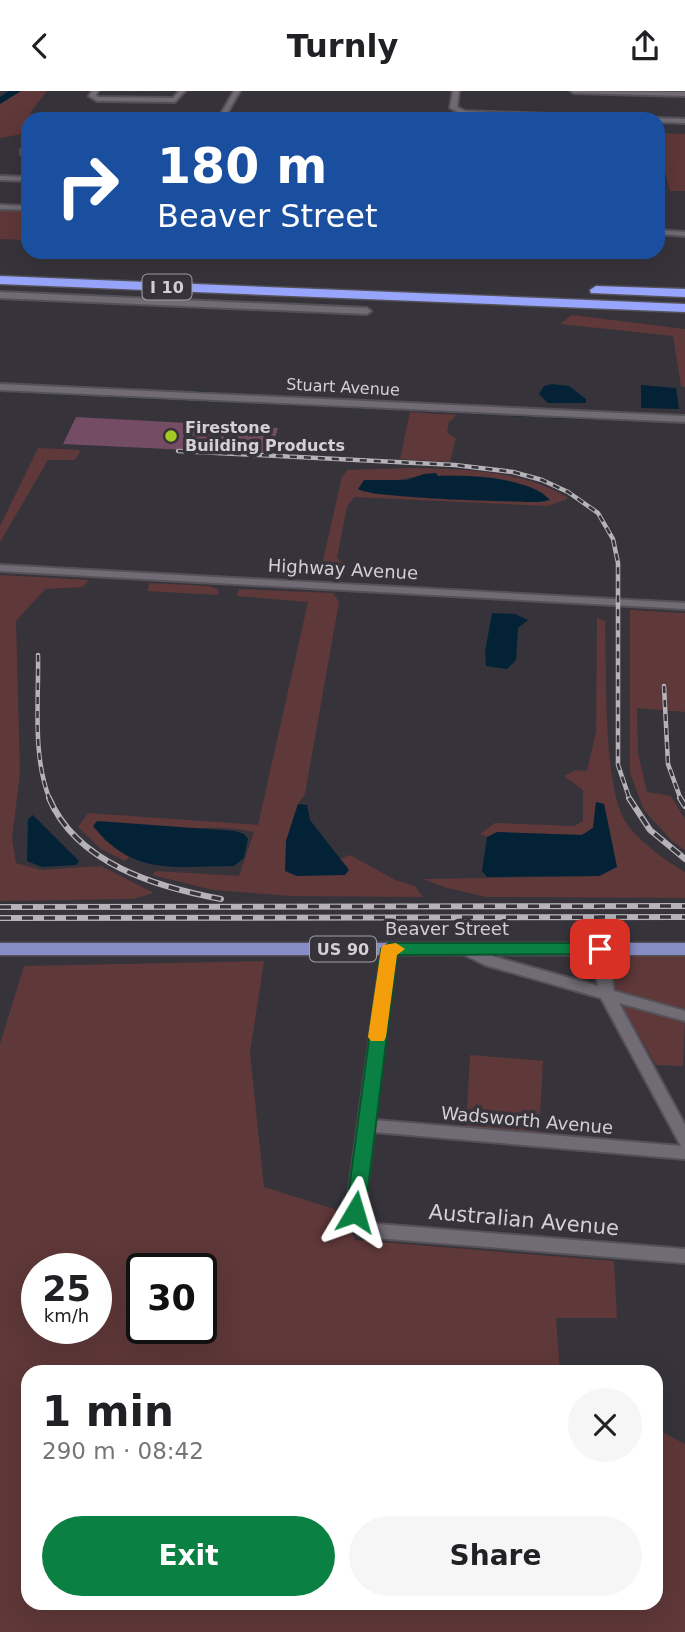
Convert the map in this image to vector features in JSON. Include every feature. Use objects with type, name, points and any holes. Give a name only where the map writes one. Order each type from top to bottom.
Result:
[{"type":"highway","name":"I 10","points":[[0,269],[685,295]]},
{"type":"highway","name":"I 10","points":[[0,280],[685,308]]},
{"type":"highway","points":[[449,298],[685,320]]},
{"type":"main road","name":"Beaver Street","points":[[0,949],[685,949]]},
{"type":"street","points":[[94,94],[171,101],[178,98],[182,91]]},
{"type":"street","points":[[225,112],[237,91]]},
{"type":"street","points":[[456,91],[453,109],[461,112]]},
{"type":"street","points":[[574,91],[685,95]]},
{"type":"street","points":[[665,120],[685,121]]},
{"type":"street","points":[[0,178],[21,179]]},
{"type":"street","points":[[0,207],[21,208]]},
{"type":"street","points":[[665,233],[685,234]]},
{"type":"street","points":[[0,295],[367,311]]},
{"type":"street","name":"Stuart Avenue","points":[[0,387],[685,419]]},
{"type":"street","name":"Highway Avenue","points":[[0,568],[685,606]]},
{"type":"street","points":[[366,1125],[389,949]]},
{"type":"street","points":[[466,949],[490,961],[685,1016]]},
{"type":"street","points":[[600,949],[607,994],[685,1141]]},
{"type":"street","name":"Wadsworth Avenue","points":[[366,1125],[685,1153]]},
{"type":"street","name":"Australian Avenue","points":[[366,1125],[355,1212],[362,1225],[376,1231],[685,1256]]},
{"type":"shaded area","points":[[20,91],[47,91],[31,112],[21,112],[21,134],[0,138],[0,103]]},
{"type":"shaded area","points":[[665,133],[685,134],[685,191],[670,191],[665,172]]},
{"type":"shaded area","points":[[0,209],[21,210],[21,240],[0,239]]},
{"type":"shaded area","points":[[572,315],[685,329],[685,387],[681,386],[673,336],[560,324]]},
{"type":"shaded area","points":[[410,412],[457,415],[449,422],[447,433],[456,438],[450,462],[400,459]]},
{"type":"shaded area","points":[[38,448],[81,450],[75,460],[48,460],[0,542],[0,526]]},
{"type":"shaded area","points":[[412,468],[492,473],[530,481],[567,499],[548,506],[354,497],[347,507],[337,558],[341,562],[339,571],[333,577],[320,574],[342,476],[348,470]],"holes":[[[436,473],[437,476],[481,476],[511,481],[525,486],[547,502],[372,494],[391,481]]]},
{"type":"shaded area","points":[[0,575],[89,580],[83,587],[45,589],[16,621],[20,773],[12,838],[16,863],[41,870],[101,866],[154,893],[133,899],[0,901]]},
{"type":"shaded area","points":[[150,583],[207,586],[218,589],[218,595],[147,591]]},
{"type":"shaded area","points":[[239,589],[333,593],[339,602],[305,794],[298,804],[286,841],[349,869],[340,859],[350,855],[395,880],[415,886],[423,897],[290,896],[213,890],[152,875],[156,871],[239,876],[254,832],[198,828],[103,839],[129,857],[125,861],[101,849],[78,827],[88,813],[258,825],[308,602],[237,596]]},
{"type":"shaded area","points":[[630,610],[685,613],[685,712],[637,708],[638,753],[647,792],[671,796],[685,819],[685,850],[672,841],[644,810],[630,773]]},
{"type":"shaded area","points":[[597,618],[605,621],[607,727],[613,784],[619,807],[627,824],[639,837],[685,872],[685,898],[486,897],[423,879],[599,876],[617,867],[604,804],[596,802],[593,828],[582,835],[497,832],[487,837],[480,834],[495,823],[574,826],[583,821],[583,790],[564,776],[576,770],[587,771],[596,732]]},
{"type":"shaded area","points":[[618,956],[685,956],[685,1012],[621,994],[614,988],[610,965]]},
{"type":"shaded area","points":[[264,961],[250,1053],[264,1187],[344,1212],[355,1240],[614,1261],[617,1318],[556,1318],[559,1365],[21,1365],[21,1610],[663,1610],[663,1433],[685,1444],[685,1632],[0,1632],[0,1044],[24,966]]},
{"type":"shaded area","points":[[626,1003],[685,1019],[683,1066],[656,1065],[623,1008]]},
{"type":"shaded area","points":[[470,1055],[543,1061],[539,1135],[466,1129]]},
{"type":"water","points":[[641,385],[676,388],[679,409],[641,408]]},
{"type":"water","points":[[544,386],[569,386],[586,399],[586,403],[548,403],[539,394]]},
{"type":"water","points":[[436,473],[438,476],[480,477],[513,482],[541,492],[550,500],[538,502],[443,499],[387,495],[358,489],[364,480],[407,480]]},
{"type":"water","points":[[492,613],[515,614],[528,620],[518,628],[516,660],[507,669],[486,666],[485,652]]},
{"type":"water","points":[[596,802],[604,804],[617,867],[599,876],[487,877],[482,871],[487,837],[497,832],[582,835],[593,828]]},
{"type":"water","points":[[298,804],[307,805],[310,820],[349,870],[345,875],[297,876],[285,871],[286,841]]},
{"type":"water","points":[[33,815],[79,861],[76,865],[42,867],[27,861],[28,819]]},
{"type":"water","points":[[97,821],[235,831],[244,834],[248,839],[244,858],[234,866],[157,865],[124,854],[93,826]]},
{"type":"building","name":"Firestone Building Products","points":[[76,417],[278,428],[270,454],[63,444]]},
{"type":"waterway","points":[[0,101],[16,91]]},
{"type":"waterway","points":[[97,388],[169,392]]},
{"type":"waterway","points":[[10,391],[88,395]]},
{"type":"waterway","points":[[196,392],[225,394]]},
{"type":"waterway","points":[[250,395],[340,400]]},
{"type":"waterway","points":[[109,396],[374,408]]},
{"type":"waterway","points":[[367,401],[425,404]]},
{"type":"waterway","points":[[435,404],[490,407]]},
{"type":"waterway","points":[[400,409],[496,414]]},
{"type":"waterway","points":[[642,414],[684,416]]},
{"type":"waterway","points":[[513,415],[534,416]]},
{"type":"waterway","points":[[553,417],[611,419]]},
{"type":"waterway","points":[[623,420],[630,420]]},
{"type":"railway","points":[[178,451],[455,465],[513,472],[542,480],[568,492],[598,513],[613,539],[618,563],[618,765],[630,799]]},
{"type":"railway","points":[[38,655],[39,747],[44,783],[50,799]]},
{"type":"railway","points":[[664,686],[668,764],[681,799]]},
{"type":"railway","points":[[50,799],[62,821],[79,840],[99,856],[146,879],[221,899]]},
{"type":"railway","points":[[630,799],[650,830],[685,859]]},
{"type":"railway","points":[[681,799],[685,806]]},
{"type":"railway","points":[[0,907],[685,906]]},
{"type":"railway","points":[[0,918],[685,917]]},
{"type":"slow traffic","points":[[377,1037],[389,949],[396,949]]},
{"type":"place","name":"Firestone Building Products","points":[[171,436]]},
{"type":"route","points":[[355,1212],[389,949],[600,949]]}]
